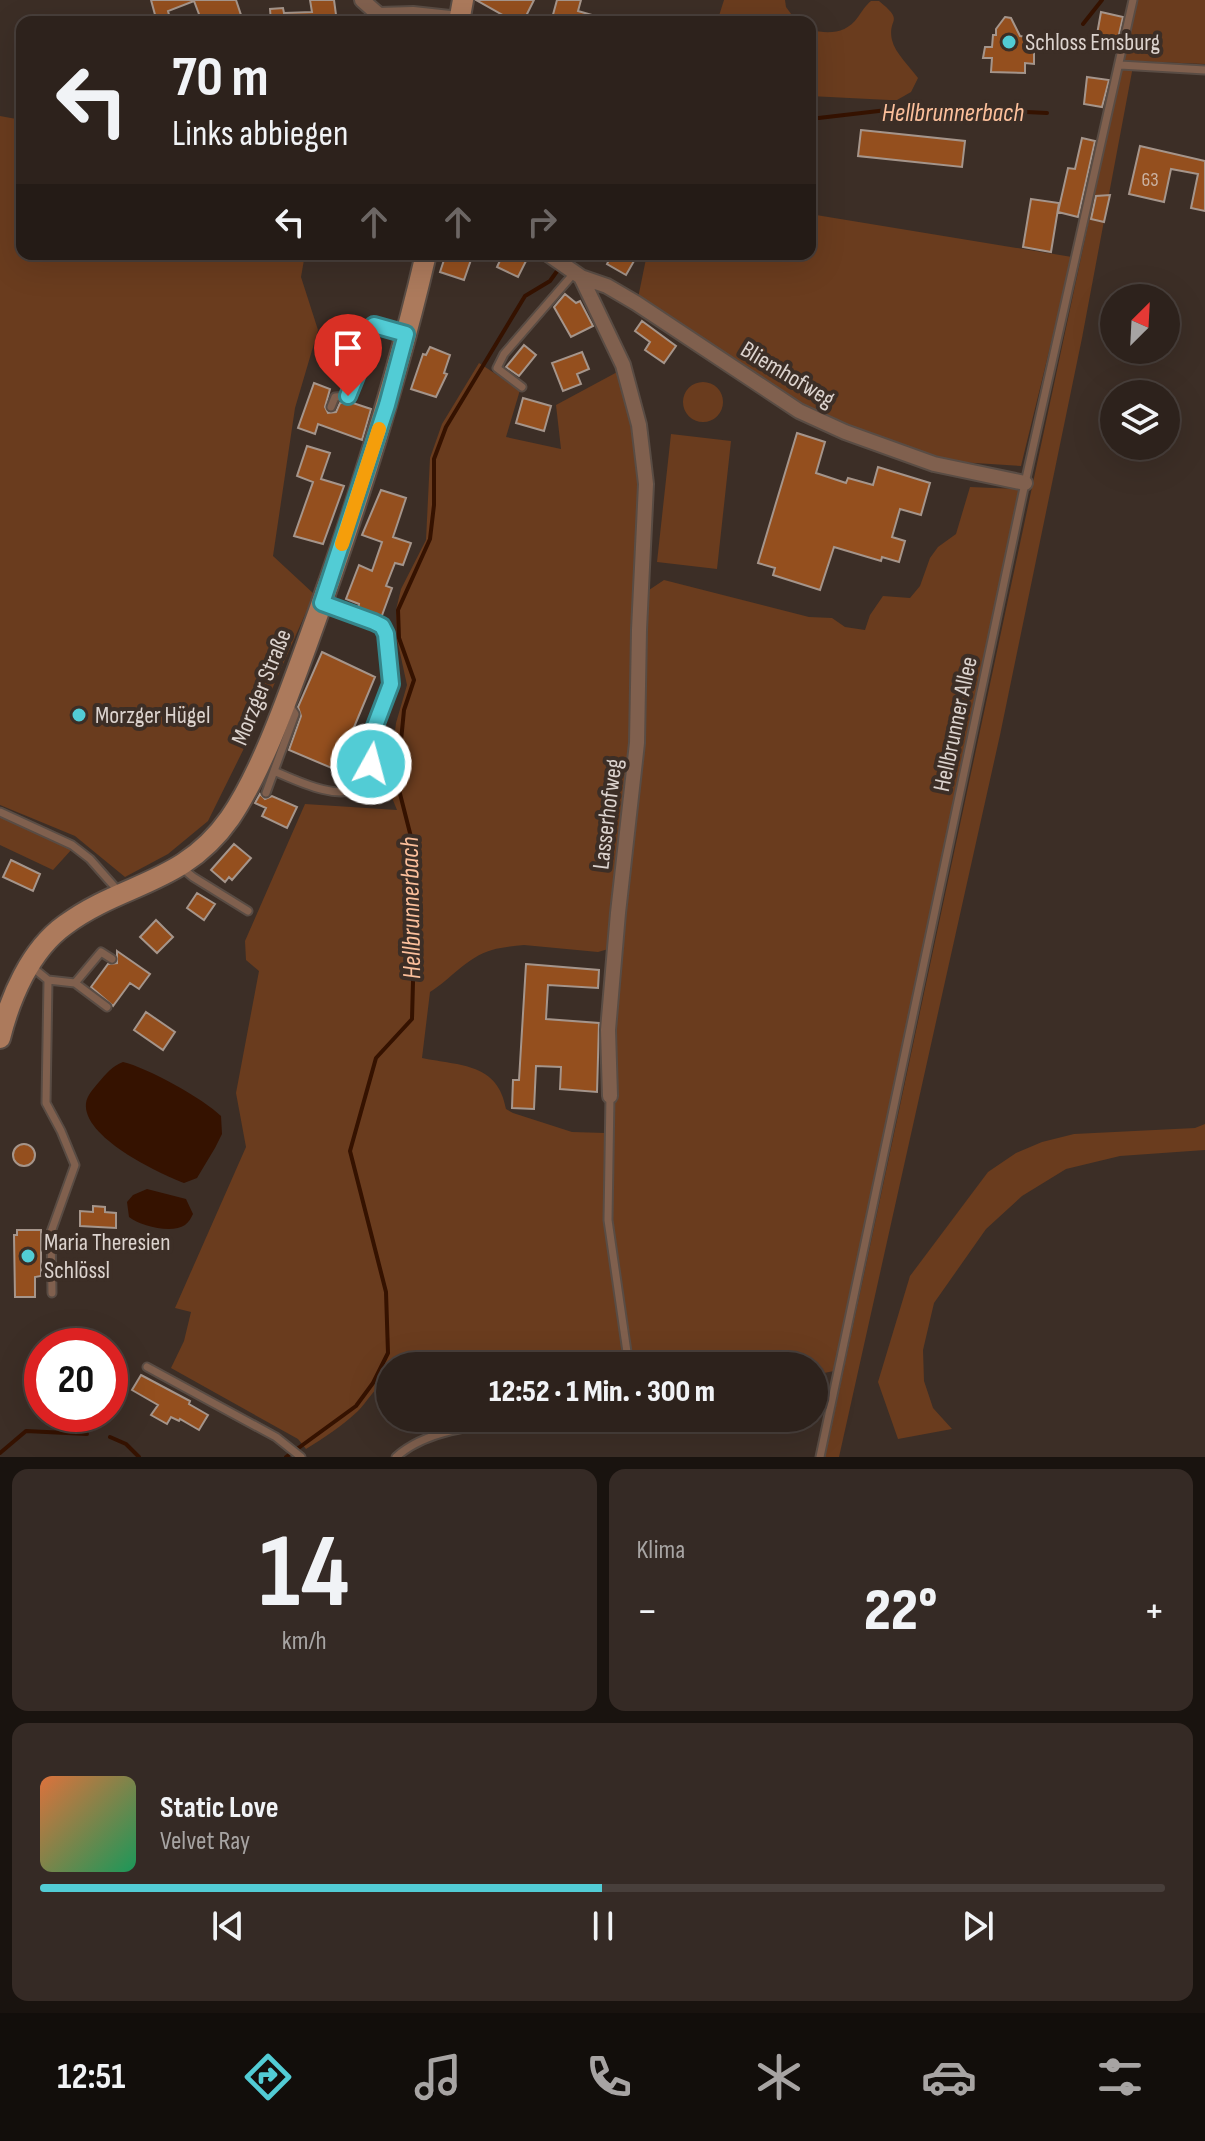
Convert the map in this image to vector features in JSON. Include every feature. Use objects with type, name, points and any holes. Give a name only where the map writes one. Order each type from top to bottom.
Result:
[{"type":"street","points":[[401,16],[461,14]]},
{"type":"street","name":"Morzger Straße","points":[[0,1038],[18,987],[30,965],[62,926],[92,907],[181,866],[205,846],[232,815],[284,703],[322,603],[387,405],[424,260]]},
{"type":"street","name":"Bliemhofweg","points":[[566,266],[636,303],[799,411],[845,432],[934,464],[1025,483]]},
{"type":"street","name":"Lasserhofweg","points":[[566,266],[623,365],[639,425],[646,484],[637,743],[612,973],[608,1030],[610,1096]]},
{"type":"lane","name":"Hellbrunner Allee","points":[[820,1457],[1025,483],[1133,0]]},
{"type":"lane","points":[[1120,65],[1205,70]]},
{"type":"lane","points":[[522,387],[497,368],[566,266]]},
{"type":"lane","points":[[331,407],[335,397],[348,396],[361,364],[368,330],[374,325],[385,326],[406,334]]},
{"type":"lane","points":[[274,771],[324,790],[347,792],[361,784],[380,744],[375,726],[391,684],[386,634],[382,626],[374,622],[322,603]]},
{"type":"lane","points":[[266,793],[295,714],[292,706],[284,703]]},
{"type":"lane","points":[[0,812],[72,845],[90,859],[121,895]]},
{"type":"lane","points":[[181,866],[193,877],[248,911]]},
{"type":"lane","points":[[75,983],[101,952],[112,959]]},
{"type":"lane","points":[[30,965],[48,980],[75,983],[107,1007]]},
{"type":"lane","points":[[48,980],[46,1103],[75,1165],[51,1232],[52,1293]]},
{"type":"lane","name":"Lasserhofweg","points":[[610,1096],[608,1220],[627,1352]]},
{"type":"lane","points":[[147,1367],[290,1447],[299,1455]]},
{"type":"lane","points":[[396,1457],[415,1444],[450,1432]]},
{"type":"shaded area","points":[[724,0],[785,0],[793,16],[719,16]]},
{"type":"shaded area","points":[[1136,0],[1205,0],[1205,64],[1134,61],[1082,338],[1000,735],[839,1457],[825,1457]]},
{"type":"shaded area","points":[[871,1],[879,1],[892,13],[894,45],[918,78],[911,92],[897,100],[816,96],[816,31],[843,30]]},
{"type":"shaded area","points":[[0,116],[16,119],[16,260],[304,260],[301,277],[318,330],[295,408],[273,556],[314,594],[262,712],[208,821],[168,854],[125,877],[75,836],[0,805]]},
{"type":"shaded area","points":[[816,215],[1072,257],[1021,466],[943,461],[819,416],[638,298],[646,260],[816,260]]},
{"type":"shaded area","points":[[479,363],[520,390],[506,437],[561,449],[556,405],[621,370],[643,467],[639,590],[649,590],[664,580],[809,617],[832,618],[845,627],[865,630],[870,615],[883,596],[910,598],[920,586],[930,558],[938,547],[956,534],[970,487],[1019,489],[834,1371],[828,1372],[828,1352],[376,1352],[376,1390],[333,1432],[306,1449],[298,1439],[171,1368],[184,1341],[191,1312],[175,1308],[246,1147],[236,1093],[259,971],[246,960],[245,941],[305,804],[397,810],[388,788],[396,723],[407,685],[397,639],[396,610],[401,589],[426,540],[430,458],[442,424]],"holes":[[[524,945],[598,952],[612,948],[605,1133],[572,1132],[513,1113],[506,1109],[502,1094],[486,1075],[476,1069],[422,1058],[430,992],[483,953]]]},
{"type":"shaded area","points":[[703,382],[717,388],[723,402],[717,416],[703,422],[689,416],[683,402],[689,388]]},
{"type":"shaded area","points":[[671,434],[731,441],[717,569],[657,562]]},
{"type":"shaded area","points":[[0,815],[72,849],[53,870],[0,845]]},
{"type":"shaded area","points":[[123,1062],[174,1084],[221,1116],[222,1134],[197,1178],[184,1183],[141,1162],[108,1141],[88,1116],[86,1103],[93,1089],[107,1073]]},
{"type":"shaded area","points":[[1205,1124],[1205,1150],[1120,1156],[1066,1169],[1022,1196],[986,1229],[934,1303],[923,1350],[924,1381],[933,1408],[952,1429],[898,1439],[878,1382],[910,1276],[988,1172],[1016,1153],[1074,1134],[1195,1128]]},
{"type":"shaded area","points":[[147,1189],[186,1199],[193,1214],[189,1221],[179,1228],[164,1229],[129,1217],[127,1202],[133,1195]]},
{"type":"building","points":[[151,0],[236,0],[241,15],[200,16],[194,1],[168,11],[169,16],[155,16]]},
{"type":"building","points":[[310,0],[334,0],[336,16],[271,16],[270,9],[283,8],[284,13],[312,12]]},
{"type":"building","points":[[476,0],[534,0],[526,16],[504,16]]},
{"type":"building","points":[[557,0],[581,0],[578,11],[596,16],[553,16]]},
{"type":"building","points":[[1101,12],[1123,17],[1117,43],[1096,40]]},
{"type":"building","name":"Schloss Emsburg","points":[[1005,17],[1011,18],[1020,36],[1027,37],[1026,48],[1034,49],[1034,64],[1025,63],[1025,73],[991,72],[992,58],[983,58],[985,47],[992,47],[993,35],[996,35],[996,29]]},
{"type":"building","points":[[1087,77],[1109,80],[1102,107],[1084,104]]},
{"type":"building","points":[[861,130],[965,141],[962,167],[858,156]]},
{"type":"building","points":[[1082,138],[1095,141],[1078,217],[1058,212],[1068,168],[1075,169]]},
{"type":"building","points":[[1140,146],[1205,161],[1205,211],[1191,208],[1198,174],[1171,169],[1164,202],[1129,194]]},
{"type":"building","points":[[1110,195],[1104,222],[1091,219],[1096,196]]},
{"type":"building","points":[[1031,199],[1059,203],[1051,252],[1023,247]]},
{"type":"building","points":[[444,260],[471,260],[464,280],[440,272]]},
{"type":"building","points":[[500,260],[526,260],[518,277],[497,267]]},
{"type":"building","points":[[609,260],[635,260],[626,275],[607,264]]},
{"type":"building","points":[[565,294],[576,303],[580,301],[593,326],[571,337],[554,307]]},
{"type":"building","points":[[642,321],[676,346],[664,363],[645,350],[650,342],[635,331]]},
{"type":"building","points":[[524,345],[536,355],[519,376],[506,367]]},
{"type":"building","points":[[430,347],[450,355],[444,373],[447,374],[436,397],[411,389],[423,354],[426,355]]},
{"type":"building","points":[[582,352],[589,369],[577,374],[581,384],[563,391],[552,363]]},
{"type":"building","points":[[314,383],[330,389],[325,407],[328,413],[336,412],[340,403],[350,402],[371,409],[362,440],[318,424],[315,434],[298,428]]},
{"type":"building","points":[[523,398],[551,406],[544,431],[516,423]]},
{"type":"building","points":[[797,433],[825,442],[816,473],[846,483],[848,478],[873,485],[878,467],[930,483],[921,515],[900,509],[892,537],[905,541],[899,562],[882,557],[881,561],[834,547],[820,590],[773,575],[775,568],[758,563]]},
{"type":"building","points":[[307,446],[330,453],[321,479],[344,486],[323,544],[294,536],[313,482],[297,476]]},
{"type":"building","points":[[381,490],[406,498],[393,537],[411,543],[403,565],[395,563],[386,586],[392,588],[381,618],[358,609],[359,604],[346,599],[359,565],[372,571],[382,542],[362,535]]},
{"type":"building","points":[[322,652],[375,677],[352,732],[368,738],[353,777],[289,750],[301,716],[298,707]]},
{"type":"building","points":[[260,794],[265,799],[272,796],[297,807],[287,828],[262,816],[266,808],[255,803]]},
{"type":"building","points":[[234,844],[251,858],[232,880],[229,877],[225,882],[211,870]]},
{"type":"building","points":[[11,860],[40,874],[33,891],[3,877]]},
{"type":"building","points":[[197,893],[215,904],[204,920],[187,908]]},
{"type":"building","points":[[156,920],[173,937],[157,953],[140,937]]},
{"type":"building","points":[[117,951],[150,974],[139,989],[130,983],[113,1006],[91,987],[108,964],[117,963]]},
{"type":"building","points":[[526,964],[599,970],[598,988],[548,985],[546,1019],[599,1023],[597,1092],[560,1089],[561,1067],[536,1066],[534,1109],[512,1108],[513,1080],[519,1080]]},
{"type":"building","points":[[146,1012],[175,1032],[163,1050],[134,1030]]},
{"type":"building","points":[[24,1144],[32,1147],[35,1155],[32,1163],[24,1166],[16,1163],[13,1155],[16,1147]]},
{"type":"building","points":[[93,1206],[105,1207],[105,1212],[116,1213],[116,1228],[80,1226],[80,1211],[93,1212]]},
{"type":"building","name":"Maria Theresien Schlössl","points":[[17,1230],[41,1230],[41,1276],[35,1277],[35,1297],[15,1297],[14,1235],[17,1235]]},
{"type":"building","points":[[141,1375],[190,1401],[189,1404],[208,1415],[199,1430],[180,1419],[171,1417],[167,1424],[151,1415],[158,1405],[132,1390]]},
{"type":"waterway","name":"Hellbrunnerbach","points":[[1083,24],[1102,0]]},
{"type":"waterway","name":"Hellbrunnerbach","points":[[816,118],[913,107],[1047,113]]},
{"type":"waterway","name":"Hellbrunnerbach","points":[[286,1457],[356,1406],[373,1383],[388,1353],[386,1292],[350,1151],[376,1058],[412,1019],[414,944],[409,895],[411,837],[397,782],[404,710],[414,680],[399,638],[398,610],[430,539],[434,459],[446,427],[525,296],[550,281],[560,267]]},
{"type":"waterway","name":"Hellbrunnerbach","points":[[0,1453],[26,1431],[87,1434]]},
{"type":"waterway","name":"Hellbrunnerbach","points":[[110,1437],[126,1444],[139,1457]]},
{"type":"slow traffic","points":[[342,544],[379,429]]},
{"type":"place","name":"Schloss Emsburg","points":[[1009,42]]},
{"type":"place","name":"Morzger Hügel","points":[[79,715]]},
{"type":"place","name":"Maria Theresien Schlössl","points":[[28,1256]]},
{"type":"route","points":[[348,396],[361,364],[368,330],[374,325],[385,326],[406,334],[387,405],[322,603],[374,622],[382,626],[386,634],[391,684],[375,726],[380,744],[371,764]]}]
